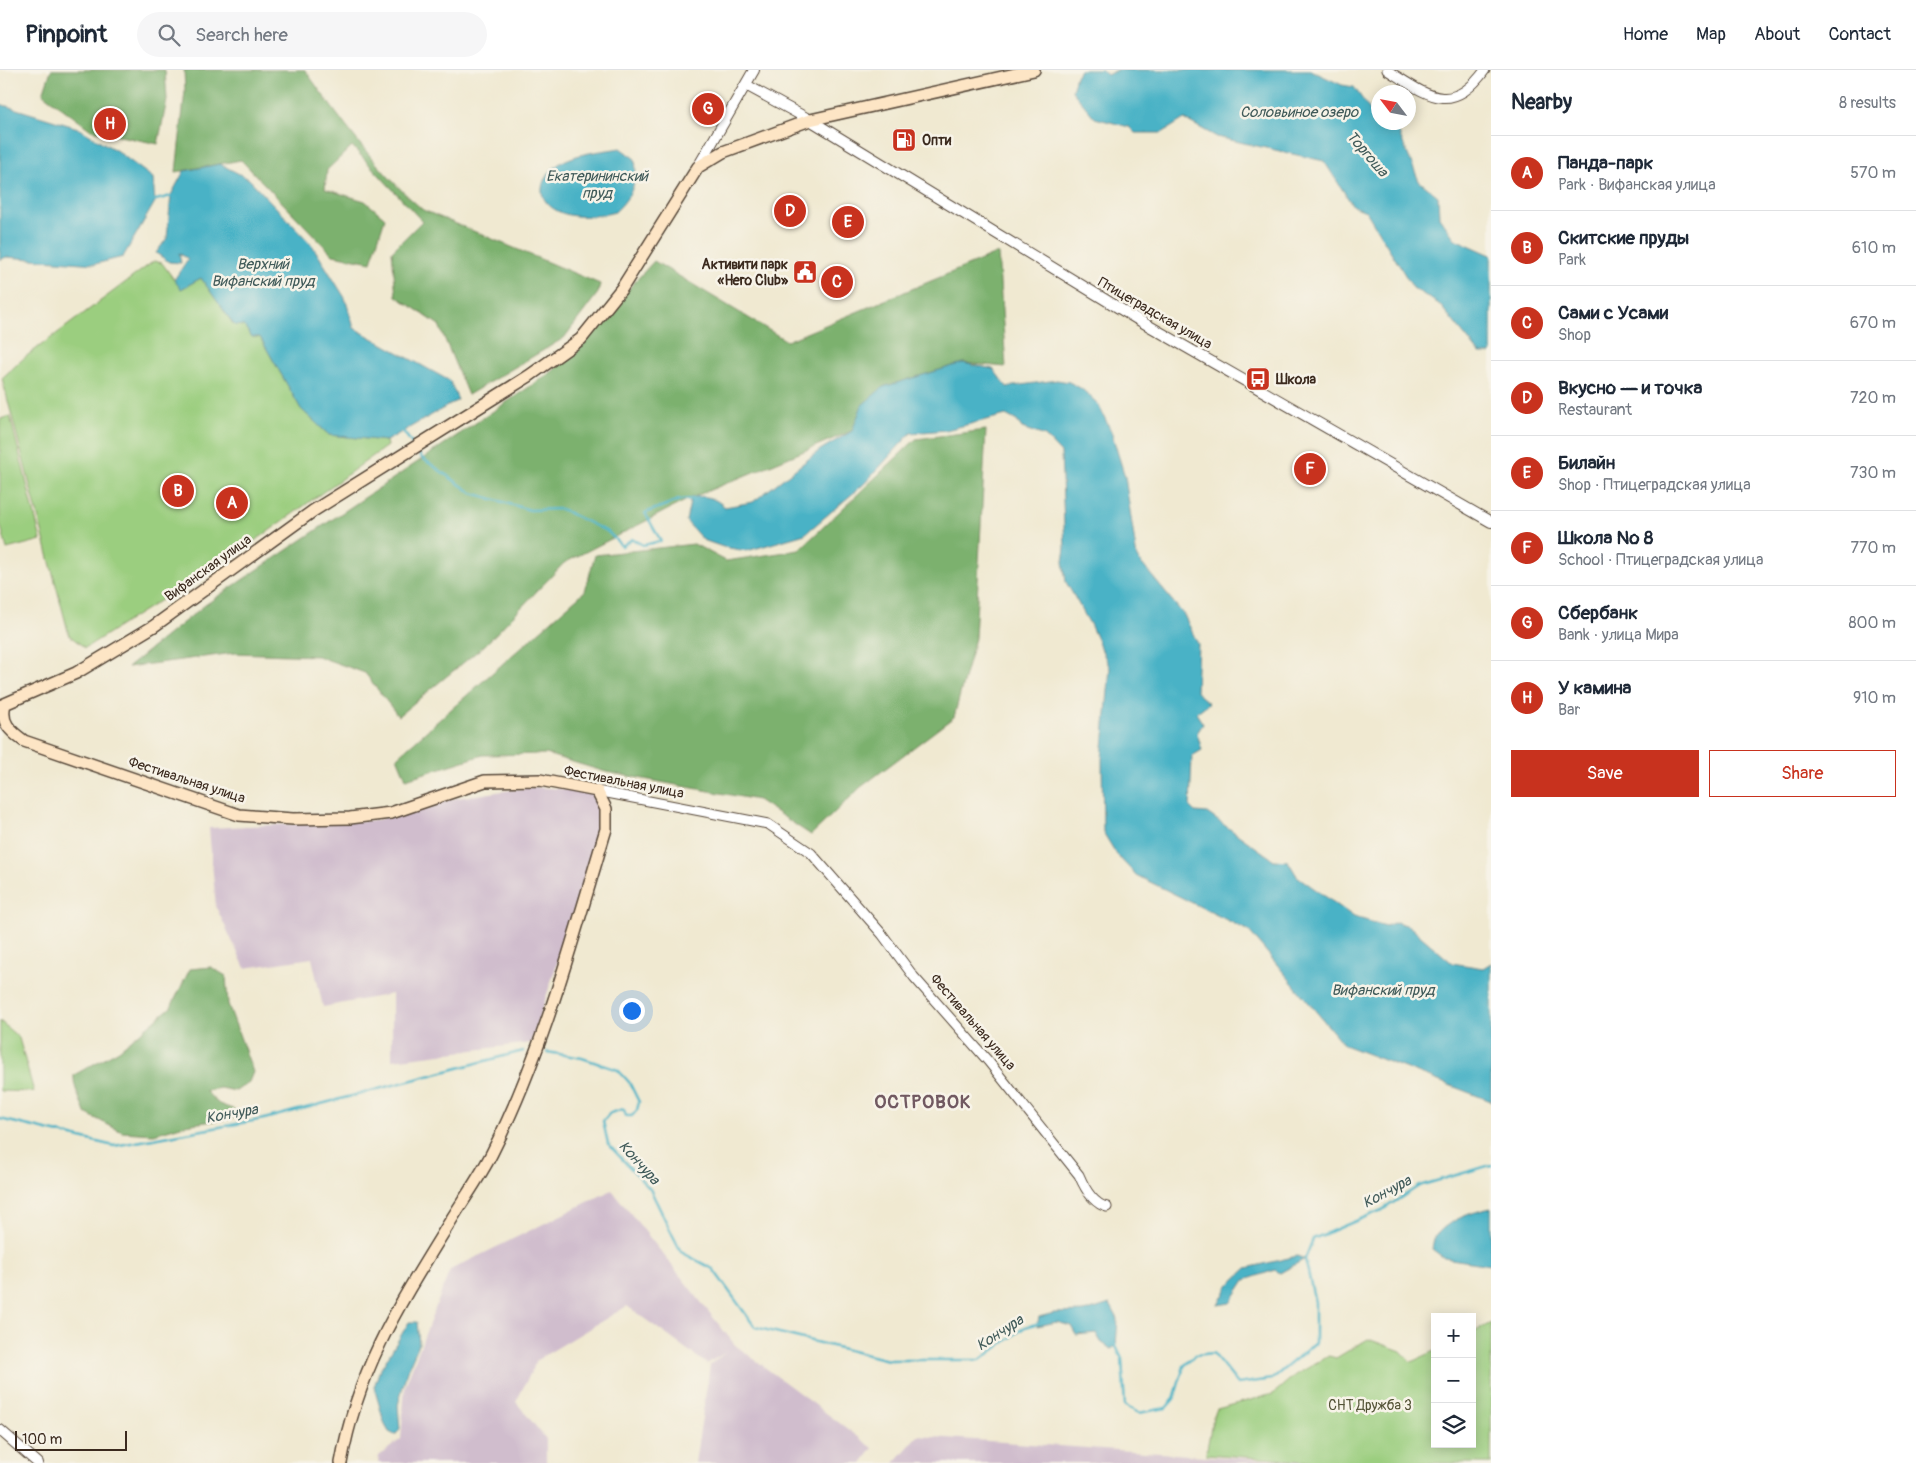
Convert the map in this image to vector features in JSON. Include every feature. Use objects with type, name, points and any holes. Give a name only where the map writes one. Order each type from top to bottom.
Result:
[{"type":"main road","points":[[698,167],[723,152],[810,120],[1034,70]]},
{"type":"main road","name":"Вифанская улица","points":[[2,705],[76,673],[154,626],[313,511],[529,376],[581,339],[622,288],[698,167]]},
{"type":"main road","name":"Фестивальная улица","points":[[2,705],[3,721],[8,730],[24,740],[240,815],[293,819],[350,818],[391,813],[485,781],[540,780],[597,791]]},
{"type":"main road","points":[[0,733],[24,740]]},
{"type":"main road","points":[[341,1463],[354,1405],[367,1369],[398,1306],[491,1155],[529,1073],[606,829],[606,808],[597,791]]},
{"type":"street","points":[[698,167],[754,70]]},
{"type":"street","points":[[1387,70],[1436,98],[1454,98],[1474,86],[1485,70]]},
{"type":"street","name":"Птицеградская улица","points":[[746,85],[810,120],[1136,319],[1491,522]]},
{"type":"street","name":"Фестивальная улица","points":[[597,791],[768,824],[811,853],[882,934],[914,977],[988,1061],[1079,1175],[1084,1188],[1101,1206],[1107,1208]]},
{"type":"street","points":[[0,1430],[38,1463]]},
{"type":"shaded area","points":[[531,787],[597,791],[601,829],[531,1043],[392,1060],[392,994],[323,1007],[312,958],[245,968],[216,907],[209,828],[376,820],[450,799]]},
{"type":"shaded area","points":[[612,1190],[735,1345],[873,1448],[862,1463],[695,1463],[710,1365],[726,1352],[707,1364],[627,1306],[537,1360],[516,1402],[546,1439],[546,1463],[378,1463],[379,1456],[401,1439],[405,1386],[450,1270]]},
{"type":"shaded area","points":[[918,1436],[1188,1455],[1329,1463],[894,1463]]},
{"type":"green space","points":[[51,70],[165,70],[167,100],[158,144],[91,130],[43,94]]},
{"type":"green space","points":[[184,70],[305,70],[346,126],[390,179],[423,210],[600,284],[598,293],[564,338],[468,395],[439,325],[396,296],[392,251],[422,221],[352,146],[327,170],[325,189],[365,201],[385,218],[371,262],[333,255],[241,160],[176,172],[185,91]]},
{"type":"green space","points":[[998,253],[1006,367],[963,363],[883,387],[852,431],[691,498],[564,563],[485,645],[398,716],[365,673],[317,656],[234,653],[128,667],[205,605],[553,371],[654,261],[787,341]]},
{"type":"green space","points":[[154,261],[162,263],[181,289],[201,278],[234,325],[244,326],[252,337],[260,337],[301,409],[329,435],[386,441],[387,446],[262,536],[85,648],[69,635],[2,378],[24,358]]},
{"type":"green space","points":[[10,416],[41,540],[7,549],[0,523],[0,419]]},
{"type":"green space","points":[[986,430],[975,638],[954,717],[861,787],[811,835],[758,800],[606,772],[546,754],[483,755],[406,779],[397,757],[585,591],[595,555],[694,544],[726,561],[799,550],[916,439]]},
{"type":"green space","points":[[211,967],[226,976],[228,1004],[253,1072],[249,1082],[236,1091],[220,1088],[205,1091],[219,1104],[238,1111],[236,1118],[184,1125],[154,1134],[122,1132],[85,1113],[76,1089],[74,1075],[119,1050],[171,1007],[190,969]]},
{"type":"green space","points":[[0,1021],[19,1038],[34,1092],[0,1091]]},
{"type":"green space","name":"СНТ Дружба 3","points":[[1491,1323],[1491,1463],[1329,1463],[1206,1454],[1213,1417],[1217,1409],[1273,1394],[1295,1375],[1329,1356],[1336,1358],[1368,1339],[1401,1351],[1411,1362],[1431,1353],[1431,1448],[1476,1448],[1476,1331]]},
{"type":"water","name":"Соловьиное озеро","points":[[1080,70],[1102,70],[1107,75],[1117,70],[1310,70],[1342,85],[1354,87],[1371,112],[1371,130],[1398,131],[1419,181],[1438,196],[1439,217],[1455,239],[1491,255],[1491,354],[1480,354],[1439,304],[1413,288],[1366,211],[1353,206],[1324,161],[1217,137],[1184,119],[1162,133],[1135,133],[1129,127],[1095,118],[1072,91],[1076,76]]},
{"type":"water","points":[[0,104],[78,128],[117,151],[153,178],[155,202],[123,257],[95,264],[6,257],[0,260]]},
{"type":"water","name":"Екатерининский пруд","points":[[620,148],[635,159],[636,174],[630,194],[615,212],[589,216],[568,215],[551,207],[545,200],[542,192],[543,184],[553,169],[561,163],[583,154]]},
{"type":"water","name":"Верхний Вифанский пруд","points":[[220,164],[249,179],[312,245],[345,298],[354,328],[450,381],[458,400],[386,441],[329,435],[301,409],[260,337],[252,337],[244,326],[234,325],[201,278],[181,289],[174,280],[188,259],[179,253],[181,263],[169,262],[156,253],[167,238],[171,195],[184,171]]},
{"type":"water","name":"Вифанский пруд","points":[[963,363],[993,369],[1007,387],[1057,380],[1069,382],[1082,389],[1098,404],[1111,431],[1125,477],[1137,558],[1184,615],[1198,644],[1196,692],[1209,703],[1196,713],[1203,724],[1197,733],[1202,750],[1192,756],[1190,807],[1195,812],[1207,813],[1274,860],[1288,861],[1297,876],[1354,917],[1386,926],[1396,922],[1409,926],[1452,963],[1483,968],[1491,963],[1491,1101],[1344,1045],[1249,931],[1136,875],[1117,855],[1103,832],[1102,759],[1110,668],[1090,624],[1066,582],[1063,562],[1065,548],[1061,453],[1045,436],[1022,428],[1017,421],[1006,415],[946,430],[911,433],[864,484],[805,534],[747,551],[723,547],[703,540],[686,521],[691,498],[701,496],[710,498],[725,507],[753,502],[820,450],[852,431],[862,405],[883,387]]},
{"type":"water","points":[[1491,1208],[1491,1265],[1444,1258],[1432,1249],[1436,1235],[1448,1224],[1469,1214]]},
{"type":"water","points":[[1297,1256],[1305,1259],[1280,1273],[1275,1270],[1245,1280],[1230,1303],[1218,1305],[1228,1286],[1247,1268]]},
{"type":"water","points":[[1110,1304],[1118,1319],[1116,1346],[1111,1349],[1101,1342],[1096,1333],[1076,1335],[1071,1326],[1057,1322],[1037,1326],[1039,1317],[1054,1313],[1084,1312]]},
{"type":"water","points":[[409,1322],[417,1322],[419,1344],[407,1371],[398,1405],[400,1430],[395,1435],[389,1432],[385,1425],[374,1387],[379,1372]]},
{"type":"waterway","points":[[152,201],[175,195]]},
{"type":"waterway","points":[[403,431],[413,445]]},
{"type":"waterway","points":[[416,450],[422,458],[472,493],[530,510],[561,509],[608,532],[622,546],[632,539],[643,545],[661,541],[645,513],[679,500],[693,499]]},
{"type":"waterway","name":"Кончура","points":[[0,1119],[114,1146],[264,1119],[523,1051]]},
{"type":"waterway","name":"Кончура","points":[[547,1052],[582,1058],[618,1070],[629,1082],[639,1102],[637,1110],[632,1116],[626,1116],[624,1109],[610,1113],[603,1121],[608,1144],[650,1189],[681,1252],[713,1269],[755,1327],[888,1360],[980,1360],[1025,1327],[1040,1323]]},
{"type":"waterway","name":"Кончура","points":[[1115,1344],[1122,1359],[1125,1406],[1139,1413],[1166,1408],[1174,1399],[1184,1366],[1195,1355],[1213,1353],[1238,1384],[1272,1379],[1315,1343],[1315,1302],[1305,1259],[1313,1239],[1382,1210],[1419,1186],[1491,1165]]},
{"type":"place","name":"Сбербанк","points":[[708,109]]},
{"type":"place","name":"У камина","points":[[110,124]]},
{"type":"place","name":"Опти","points":[[904,140]]},
{"type":"place","name":"Вкусно — и точка","points":[[790,211]]},
{"type":"place","name":"Билайн","points":[[848,222]]},
{"type":"place","name":"Активити парк «Hero Club»","points":[[805,272]]},
{"type":"place","name":"Сами с Усами","points":[[837,282]]},
{"type":"place","name":"Школа","points":[[1258,379]]},
{"type":"place","name":"Школа № 8","points":[[1310,469]]},
{"type":"place","name":"Скитские пруды","points":[[178,491]]},
{"type":"place","name":"Панда-парк","points":[[232,503]]},
{"type":"district","name":"ОСТРОВОК","points":[[923,1102]]},
{"type":"water label","name":"Торгоша","points":[[1367,154]]}]
